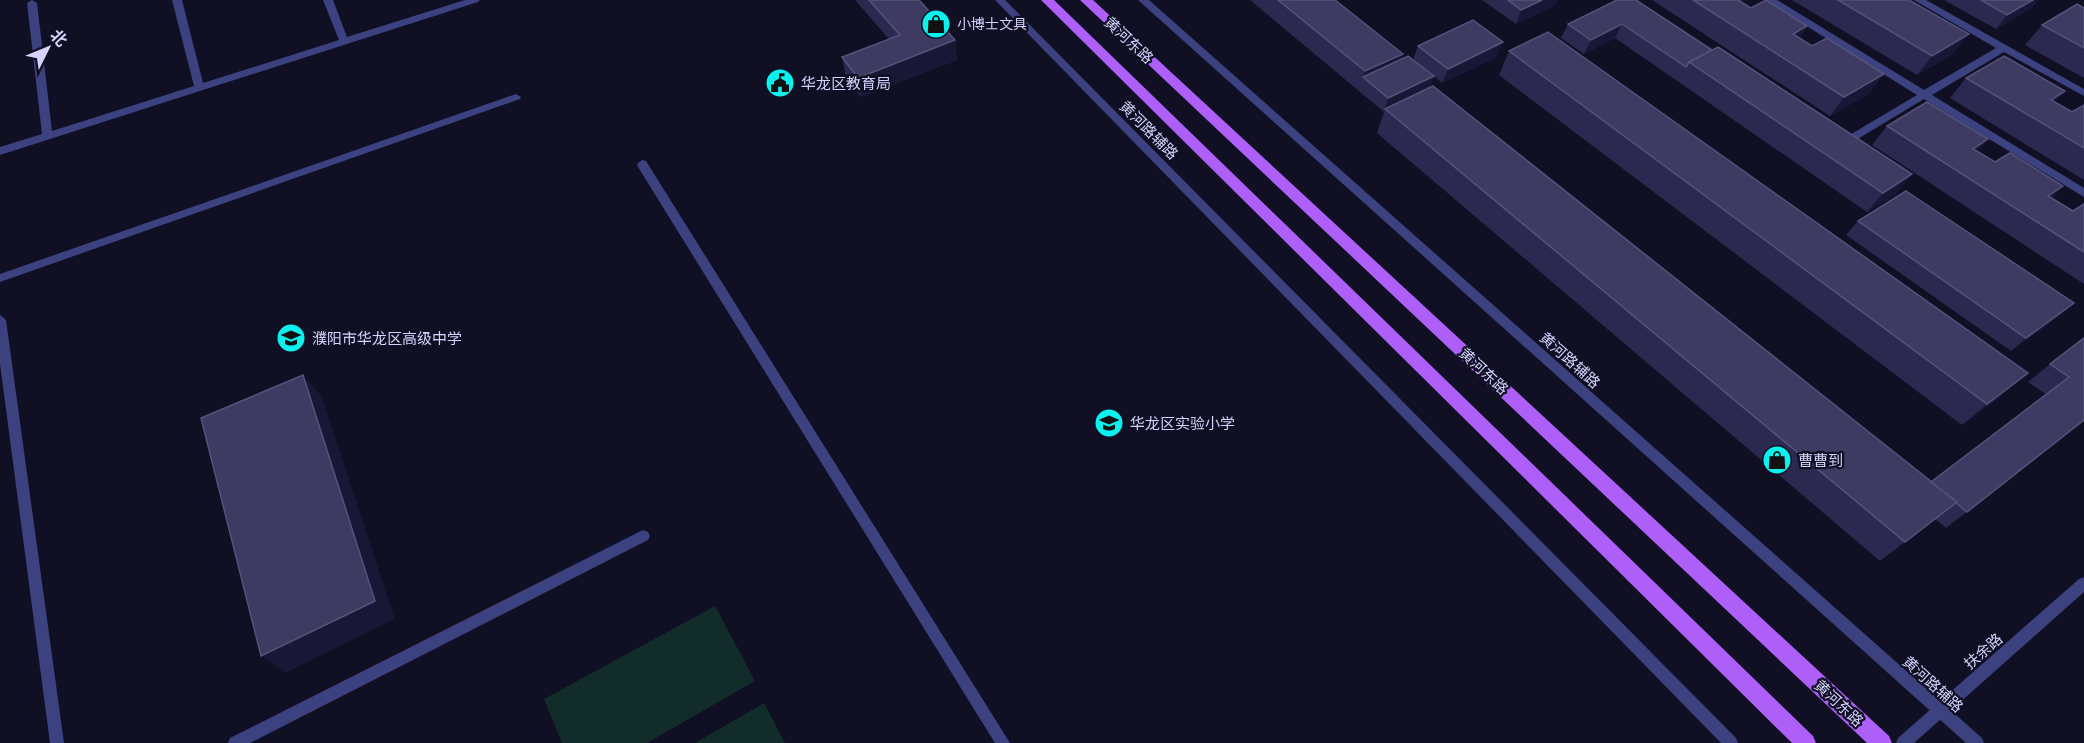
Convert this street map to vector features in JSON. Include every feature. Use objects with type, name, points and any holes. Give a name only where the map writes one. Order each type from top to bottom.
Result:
[{"type":"main road","name":"黄河东路","points":[[1047,0],[1806,743]]},
{"type":"main road","name":"黄河东路","points":[[1086,0],[1882,743]]},
{"type":"street","points":[[177,0],[199,88]]},
{"type":"street","points":[[328,0],[344,41]]},
{"type":"street","points":[[0,151],[475,0]]},
{"type":"street","name":"黄河路辅路","points":[[1000,0],[1731,743]]},
{"type":"street","name":"黄河路辅路","points":[[1143,0],[1977,743]]},
{"type":"street","points":[[1770,0],[2084,194]]},
{"type":"street","points":[[1920,0],[2084,93]]},
{"type":"street","points":[[32,3],[47,136]]},
{"type":"street","points":[[1852,138],[2003,48]]},
{"type":"street","points":[[0,278],[516,97]]},
{"type":"street","points":[[642,164],[1003,743]]},
{"type":"street","points":[[0,320],[57,743]]},
{"type":"street","points":[[235,743],[643,536]]},
{"type":"street","name":"扶余路","points":[[1903,743],[2084,584]]},
{"type":"green space","points":[[715,606],[755,681],[647,743],[562,743],[544,699]]},
{"type":"green space","points":[[764,703],[785,743],[695,743]]},
{"type":"building","points":[[869,0],[919,0],[955,40],[858,78],[842,57],[900,35]]},
{"type":"building","points":[[1278,0],[1335,0],[1403,54],[1365,71]]},
{"type":"building","points":[[1508,0],[1542,0],[1521,10]]},
{"type":"building","points":[[1617,0],[1636,0],[1712,50],[1689,62],[1686,67],[1622,24],[1591,40],[1568,24]]},
{"type":"building","points":[[1693,0],[1738,0],[1751,8],[1766,0],[1807,26],[1793,34],[1812,46],[1827,38],[1884,74],[1844,97]]},
{"type":"building","points":[[1838,0],[1909,0],[1969,34],[1932,56]]},
{"type":"building","points":[[1981,0],[2033,0],[2007,15]]},
{"type":"building","points":[[2077,4],[2084,8],[2084,48],[2042,25]]},
{"type":"building","points":[[1473,20],[1503,42],[1448,69],[1418,46]]},
{"type":"building","points":[[1548,32],[2028,373],[1987,404],[1509,51]]},
{"type":"building","points":[[1718,47],[1912,174],[1883,193],[1689,62]]},
{"type":"building","points":[[1408,56],[1434,76],[1388,98],[1363,77]]},
{"type":"building","points":[[2004,56],[2065,91],[2051,100],[2072,112],[2084,105],[2084,148],[1966,78]]},
{"type":"building","points":[[1433,86],[1957,502],[1905,542],[1385,109]]},
{"type":"building","points":[[1927,102],[1988,139],[1973,149],[1995,162],[2010,153],[2063,186],[2048,196],[2073,211],[2084,204],[2084,252],[1887,126]]},
{"type":"building","points":[[1906,191],[2074,303],[2026,338],[1858,221]]},
{"type":"building","points":[[2084,338],[2084,420],[1967,512],[1931,482],[2069,377],[2050,364]]},
{"type":"building","points":[[303,375],[375,601],[261,656],[201,418]]},
{"type":"place","name":"小博士文具","points":[[936,24]]},
{"type":"place","name":"华龙区教育局","points":[[780,83]]},
{"type":"place","name":"濮阳市华龙区高级中学","points":[[291,338]]},
{"type":"place","name":"华龙区实验小学","points":[[1109,423]]},
{"type":"place","name":"曹曹到","points":[[1777,460]]}]
